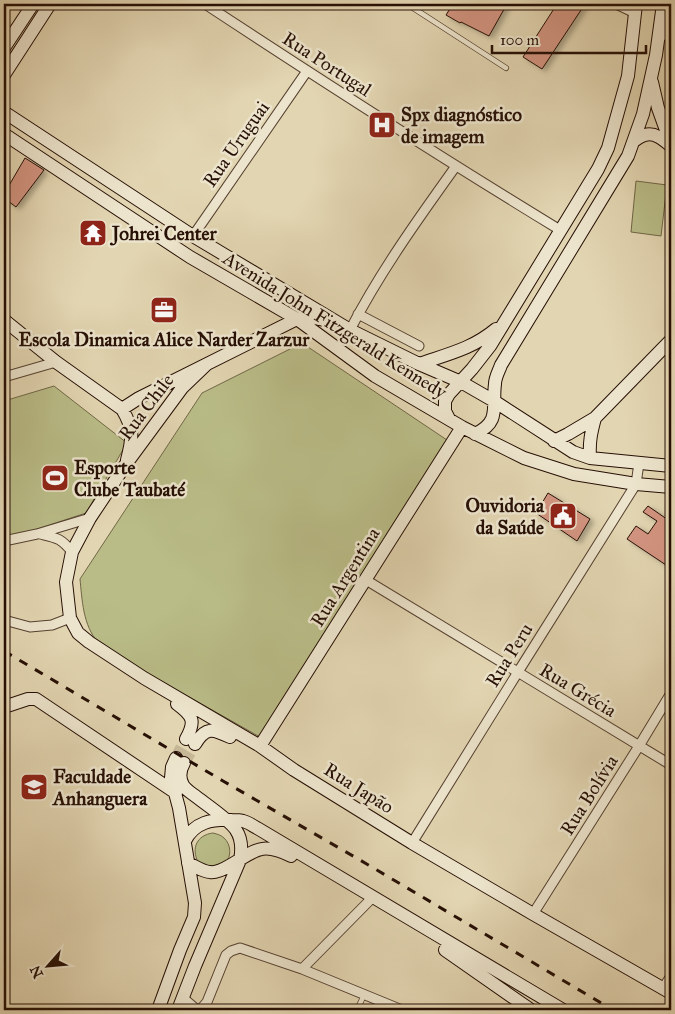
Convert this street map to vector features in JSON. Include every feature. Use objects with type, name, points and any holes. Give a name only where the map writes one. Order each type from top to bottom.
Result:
[{"type":"main road","points":[[6,41],[33,4]]},
{"type":"main road","points":[[4,75],[50,4]]},
{"type":"main road","points":[[475,434],[490,425],[494,415],[495,381],[501,365],[628,156],[643,114],[663,4]]},
{"type":"main road","points":[[449,419],[445,402],[449,394],[490,346],[598,169],[608,148],[628,76],[635,8]]},
{"type":"main road","points":[[651,77],[658,108],[671,145]]},
{"type":"main road","name":"Avenida John Fitzgerald Kennedy","points":[[4,112],[193,236],[345,327],[419,364],[461,382],[573,452],[590,458],[671,466]]},
{"type":"main road","name":"Avenida John Fitzgerald Kennedy","points":[[4,134],[190,257],[298,319],[375,376],[475,434],[524,458],[574,474],[636,484],[671,487]]},
{"type":"main road","points":[[634,141],[645,135],[654,134],[671,145]]},
{"type":"main road","points":[[608,148],[615,158],[622,159],[628,156]]},
{"type":"main road","points":[[298,319],[315,318],[345,327]]},
{"type":"main road","name":"Rua Chile","points":[[122,409],[139,398],[298,319]]},
{"type":"main road","points":[[4,320],[56,362],[122,409],[128,419],[132,433],[126,464]]},
{"type":"main road","points":[[419,364],[471,346],[487,337],[506,321]]},
{"type":"main road","points":[[554,441],[596,418],[671,340]]},
{"type":"main road","name":"Rua Chile","points":[[66,582],[72,552],[90,518],[126,464],[182,388],[207,364]]},
{"type":"main road","points":[[590,458],[590,435],[596,418]]},
{"type":"main road","name":"Rua Argentina","points":[[260,746],[462,427]]},
{"type":"main road","name":"Rua Japão","points":[[66,582],[70,618],[78,633],[89,642],[144,678],[260,746],[294,770],[412,843],[667,990]]},
{"type":"main road","points":[[144,678],[185,710],[192,720],[191,742],[209,730],[217,731],[294,770]]},
{"type":"main road","points":[[4,707],[28,699],[36,699],[176,793]]},
{"type":"main road","points":[[158,1010],[194,917],[195,903],[185,841],[176,793],[171,778],[172,767],[180,760],[180,778],[183,787],[236,830],[241,841],[242,850],[240,860],[181,1004]]},
{"type":"main road","points":[[185,841],[188,834],[200,825],[215,820],[243,820],[371,899],[531,1010]]},
{"type":"main road","points":[[188,863],[210,872],[222,870],[252,852],[269,848],[280,850],[371,899],[563,1010]]},
{"type":"street","name":"Rua Portugal","points":[[205,4],[456,166],[560,230]]},
{"type":"street","points":[[616,4],[635,8]]},
{"type":"street","points":[[658,37],[671,33]]},
{"type":"street","name":"Rua Uruguai","points":[[193,236],[307,71]]},
{"type":"street","points":[[345,327],[358,314],[403,241],[456,166]]},
{"type":"street","points":[[358,314],[419,346]]},
{"type":"street","points":[[4,377],[56,362]]},
{"type":"street","points":[[636,484],[639,463]]},
{"type":"street","name":"Rua Peru","points":[[412,843],[636,484]]},
{"type":"street","points":[[4,541],[37,534],[90,518]]},
{"type":"street","points":[[37,534],[57,538],[65,543],[72,552]]},
{"type":"street","name":"Rua Grécia","points":[[366,580],[671,766]]},
{"type":"street","points":[[4,620],[30,627],[52,625],[70,618]]},
{"type":"street","name":"Rua Bolívia","points":[[533,914],[671,692]]},
{"type":"street","points":[[302,969],[371,899]]},
{"type":"street","points":[[181,1004],[198,1010],[207,1002],[226,955],[240,948],[302,969],[402,1010]]},
{"type":"street","points":[[667,990],[671,976]]},
{"type":"lane","points":[[407,4],[506,68]]},
{"type":"lane","points":[[357,1010],[364,995]]},
{"type":"green space","points":[[636,181],[667,185],[661,236],[631,232]]},
{"type":"green space","points":[[302,343],[447,440],[260,737],[113,654],[101,645],[93,636],[86,620],[80,579],[202,393]]},
{"type":"green space","name":"Esporte Clube Taubaté","points":[[54,386],[127,443],[86,513],[4,540],[4,401]]},
{"type":"green space","points":[[213,833],[224,838],[230,850],[227,860],[214,869],[198,862],[195,852],[199,839]]},
{"type":"building","points":[[453,4],[507,4],[489,36],[446,15]]},
{"type":"building","points":[[557,4],[585,4],[542,69],[523,57]]},
{"type":"building","points":[[25,158],[44,170],[16,207],[4,198],[4,194]]},
{"type":"building","name":"Ouvidoria da Saúde","points":[[548,493],[590,519],[577,541],[536,513]]},
{"type":"building","points":[[648,506],[671,522],[671,556],[666,565],[627,539],[636,526],[648,534],[657,521],[643,512]]},
{"type":"tunnel","points":[[176,758],[186,739]]},
{"type":"tunnel","points":[[184,763],[195,744]]},
{"type":"railway","points":[[4,651],[613,1010]]},
{"type":"place","name":"Spx diagnóstico de imagem","points":[[382,125]]},
{"type":"place","name":"Johrei Center","points":[[93,233]]},
{"type":"place","name":"Escola Dinamica Alice Narder Zarzur","points":[[164,310]]},
{"type":"place","name":"Esporte Clube Taubaté","points":[[55,478]]},
{"type":"place","name":"Ouvidoria da Saúde","points":[[563,516]]},
{"type":"place","name":"Faculdade Anhanguera","points":[[34,787]]}]
